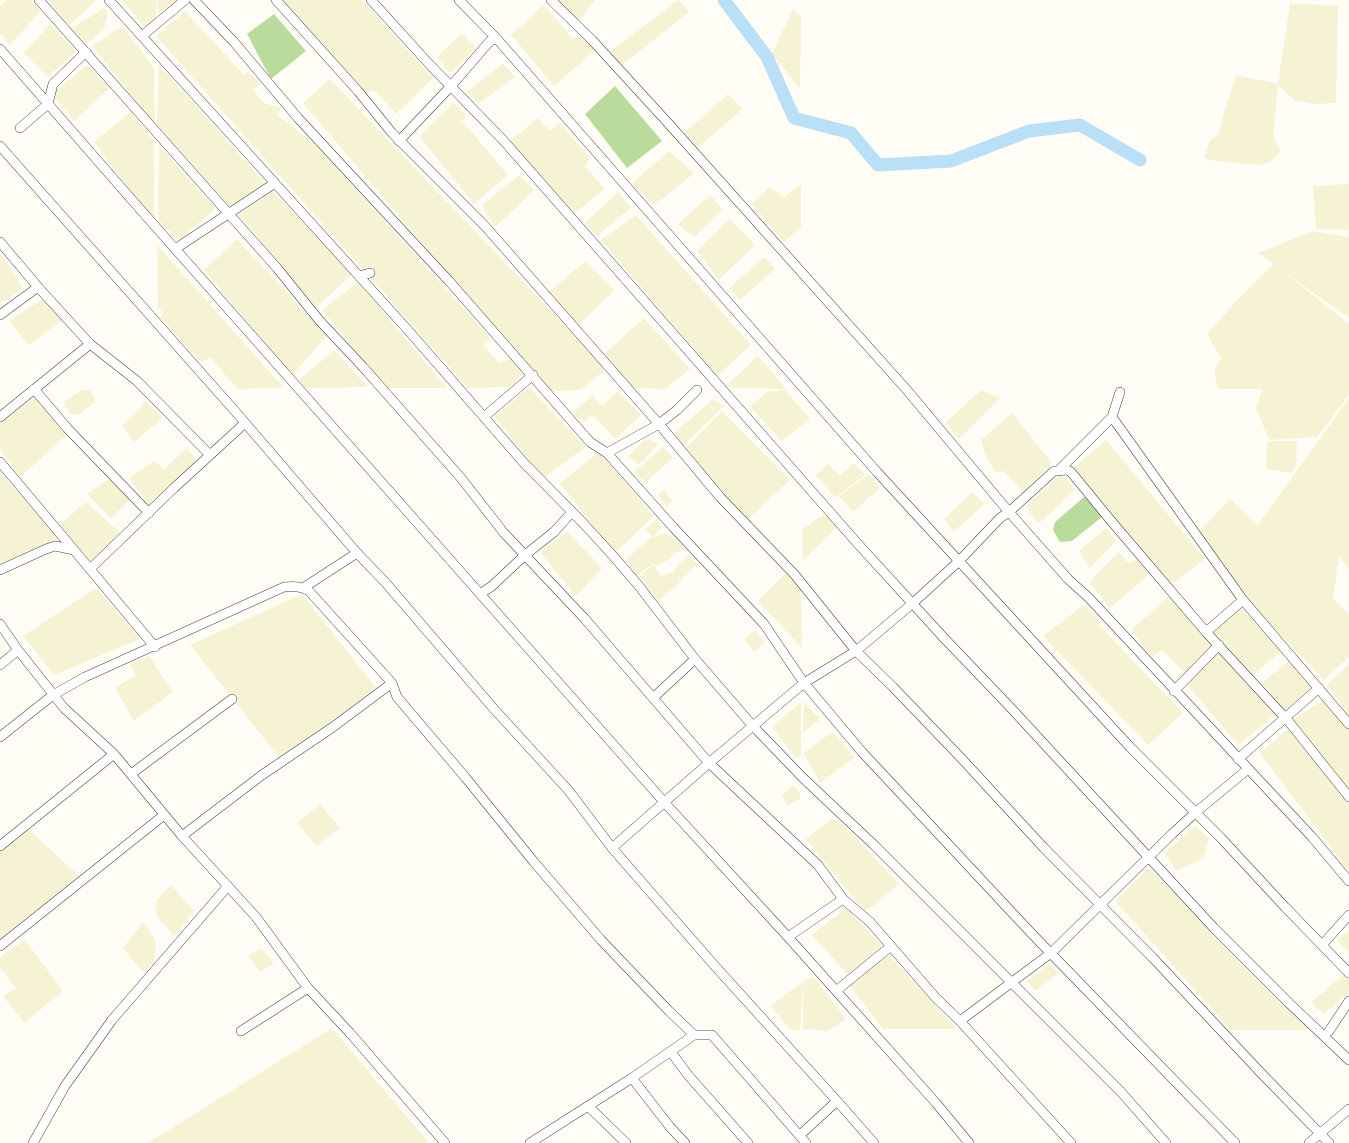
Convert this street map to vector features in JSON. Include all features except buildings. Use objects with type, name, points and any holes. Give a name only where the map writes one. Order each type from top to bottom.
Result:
[{"type":"street","points":[[39,0],[277,268],[319,320],[363,367],[460,478],[504,533],[585,619],[709,763],[818,865],[843,899],[870,922],[936,998],[960,1021],[1071,1143]]},
{"type":"street","points":[[109,0],[359,276],[524,463],[572,512],[639,586],[696,659],[752,725],[802,777],[874,845],[1121,1092],[1166,1143]]},
{"type":"street","points":[[142,36],[185,0]]},
{"type":"street","points":[[194,0],[234,42],[298,118],[533,375],[590,442],[608,453],[678,532],[764,624],[804,683],[862,752],[1051,953],[1235,1143]]},
{"type":"street","points":[[276,0],[358,91],[399,141],[484,226],[720,497],[795,575],[856,651],[962,759],[1044,848],[1190,995],[1261,1073],[1329,1143]]},
{"type":"street","points":[[371,0],[503,140],[858,544],[1214,928],[1349,1060]]},
{"type":"street","points":[[458,0],[497,39],[877,472],[1044,655],[1124,742],[1221,838],[1349,973]]},
{"type":"street","points":[[551,0],[592,40],[705,164],[906,389],[1009,512],[1068,578],[1089,598],[1174,691],[1312,837],[1349,881]]},
{"type":"street","points":[[399,141],[451,86],[490,40],[497,39]]},
{"type":"street","points":[[0,49],[665,803],[788,937],[936,1103],[969,1143]]},
{"type":"street","points":[[20,128],[48,104],[53,84],[86,52]]},
{"type":"street","points":[[0,146],[245,423],[357,553],[385,582],[494,710],[569,791],[612,848],[714,965],[874,1143]]},
{"type":"street","points":[[175,248],[275,183]]},
{"type":"street","points":[[0,242],[38,287],[90,344],[137,381],[210,455]]},
{"type":"street","points":[[359,276],[370,273]]},
{"type":"street","points":[[0,315],[38,287]]},
{"type":"street","points":[[0,417],[90,344]]},
{"type":"street","points":[[484,417],[533,375]]},
{"type":"street","points":[[34,389],[68,429],[149,513]]},
{"type":"street","points":[[608,453],[658,424],[677,410],[697,390]]},
{"type":"street","points":[[1060,470],[1112,417],[1120,392]]},
{"type":"street","points":[[1112,417],[1243,600],[1349,724]]},
{"type":"street","points":[[90,569],[245,423]]},
{"type":"street","points":[[0,462],[155,647]]},
{"type":"street","points":[[612,848],[752,725],[804,683],[856,651],[913,603],[959,561],[1000,518],[1009,512],[1054,471],[1060,470],[1067,470],[1071,472],[1206,632],[1285,718],[1349,797]]},
{"type":"street","points":[[480,594],[492,586],[525,555],[554,532],[572,512]]},
{"type":"street","points":[[0,570],[55,546],[74,550]]},
{"type":"street","points":[[303,588],[357,553]]},
{"type":"street","points":[[0,737],[53,694],[85,677],[284,588],[303,588],[309,592],[392,683],[396,698],[601,940],[680,1023],[694,1035]]},
{"type":"street","points":[[1206,632],[1243,600]]},
{"type":"street","points":[[0,624],[18,650],[64,708],[114,754],[182,836],[256,917],[308,988],[350,1033],[445,1143]]},
{"type":"street","points":[[1174,691],[1219,646]]},
{"type":"street","points":[[0,665],[18,650]]},
{"type":"street","points":[[652,698],[696,659]]},
{"type":"street","points":[[182,836],[262,775],[332,727],[392,683]]},
{"type":"street","points":[[1238,759],[1319,688]]},
{"type":"street","points":[[131,774],[232,699]]},
{"type":"street","points":[[0,846],[114,754]]},
{"type":"street","points":[[960,1021],[1051,953],[1080,923],[1195,813],[1248,769]]},
{"type":"street","points":[[0,946],[164,815]]},
{"type":"street","points":[[33,1143],[65,1086],[112,1020],[228,886]]},
{"type":"street","points":[[788,937],[843,899]]},
{"type":"street","points":[[1322,945],[1349,916]]},
{"type":"street","points":[[836,991],[891,946]]},
{"type":"street","points":[[241,1031],[308,988]]},
{"type":"street","points":[[1329,1031],[1349,1001]]},
{"type":"street","points":[[530,1143],[632,1078],[694,1035],[712,1035],[806,1143]]},
{"type":"street","points":[[671,1052],[688,1075],[748,1143]]},
{"type":"street","points":[[632,1078],[670,1127],[685,1143]]},
{"type":"street","points":[[800,1135],[837,1101]]},
{"type":"street","points":[[588,1106],[626,1143]]},
{"type":"street","points":[[1309,1143],[1349,1108]]},
{"type":"shaded area","points":[[6,0],[31,0],[41,11],[10,45],[0,33],[0,7]]},
{"type":"shaded area","points":[[48,0],[94,0],[95,2],[69,25]]},
{"type":"shaded area","points":[[122,0],[156,0],[156,18],[145,28]]},
{"type":"shaded area","points":[[157,0],[176,0],[158,14]]},
{"type":"shaded area","points":[[282,0],[362,0],[433,78],[396,114],[374,90],[366,94]]},
{"type":"shaded area","points":[[556,0],[595,0],[578,22]]},
{"type":"shaded area","points":[[678,0],[689,12],[621,66],[610,51]]},
{"type":"shaded area","points":[[1290,3],[1338,6],[1336,103],[1314,104],[1294,100],[1278,85],[1273,137],[1281,151],[1270,162],[1261,165],[1216,161],[1204,158],[1211,139],[1219,134],[1236,75],[1278,84]]},
{"type":"shaded area","points":[[544,5],[573,39],[582,34],[595,50],[554,86],[511,35]]},
{"type":"shaded area","points":[[104,8],[108,14],[104,29],[86,44],[72,28]]},
{"type":"shaded area","points":[[793,9],[801,17],[800,89],[772,54]]},
{"type":"shaded area","points":[[185,11],[244,75],[248,72],[261,83],[253,89],[263,103],[282,108],[277,115],[317,146],[491,339],[483,345],[499,363],[513,358],[523,374],[510,387],[468,388],[156,36]]},
{"type":"shaded area","points":[[50,24],[76,51],[48,77],[24,53]]},
{"type":"shaded area","points":[[122,26],[154,68],[155,125],[92,46]]},
{"type":"shaded area","points":[[462,33],[477,48],[450,73],[437,57]]},
{"type":"shaded area","points":[[503,63],[515,77],[479,103],[467,92]]},
{"type":"shaded area","points":[[87,65],[110,88],[74,121],[52,94]]},
{"type":"shaded area","points":[[159,65],[267,185],[232,209],[157,124]]},
{"type":"shaded area","points":[[330,79],[606,369],[581,390],[548,391],[303,103]]},
{"type":"shaded area","points":[[728,94],[743,109],[697,148],[685,132]]},
{"type":"shaded area","points":[[454,103],[466,115],[462,121],[508,175],[474,204],[419,136]]},
{"type":"shaded area","points":[[130,112],[154,141],[154,222],[94,142]]},
{"type":"shaded area","points":[[538,118],[549,131],[560,123],[590,158],[585,166],[605,189],[574,214],[510,141]]},
{"type":"shaded area","points":[[159,145],[215,209],[179,240],[158,220]]},
{"type":"shaded area","points":[[669,151],[694,173],[654,206],[632,183]]},
{"type":"shaded area","points":[[519,175],[534,190],[495,227],[482,205]]},
{"type":"shaded area","points":[[801,184],[801,228],[784,242],[752,204],[770,187],[784,197]]},
{"type":"shaded area","points":[[1349,184],[1349,230],[1316,229],[1313,186]]},
{"type":"shaded area","points":[[272,191],[353,273],[316,308],[239,215]]},
{"type":"shaded area","points":[[618,192],[631,208],[597,236],[585,223]]},
{"type":"shaded area","points":[[710,195],[723,210],[694,237],[678,224]]},
{"type":"shaded area","points":[[636,215],[751,345],[717,376],[601,240]]},
{"type":"shaded area","points":[[730,219],[755,245],[719,280],[697,251]]},
{"type":"shaded area","points":[[1313,231],[1349,237],[1349,318],[1284,272],[1349,324],[1349,395],[1317,437],[1269,440],[1256,408],[1262,389],[1218,389],[1214,371],[1221,358],[1207,334],[1238,299],[1274,264],[1258,253]]},
{"type":"shaded area","points":[[237,239],[327,336],[292,375],[204,270]]},
{"type":"shaded area","points":[[157,245],[284,388],[237,389],[211,358],[201,362],[161,318],[163,312],[158,307]]},
{"type":"shaded area","points":[[0,252],[21,285],[21,290],[0,303]]},
{"type":"shaded area","points":[[764,257],[775,269],[740,300],[729,288]]},
{"type":"shaded area","points":[[585,262],[615,290],[577,326],[546,294]]},
{"type":"shaded area","points":[[358,282],[447,388],[386,388],[322,310]]},
{"type":"shaded area","points":[[44,298],[63,320],[29,345],[9,321]]},
{"type":"shaded area","points":[[644,318],[690,369],[665,389],[632,388],[604,354]]},
{"type":"shaded area","points":[[334,350],[368,387],[305,388],[299,380]]},
{"type":"shaded area","points":[[758,356],[786,389],[725,387]]},
{"type":"shaded area","points":[[529,387],[586,447],[543,478],[495,417]]},
{"type":"shaded area","points":[[81,390],[90,390],[96,402],[78,415],[69,414],[64,402]]},
{"type":"shaded area","points":[[785,390],[810,419],[781,441],[750,406],[769,391]]},
{"type":"shaded area","points":[[981,390],[1000,398],[959,439],[946,422]]},
{"type":"shaded area","points":[[618,391],[641,415],[615,439],[593,415],[583,423],[573,413],[592,395],[602,406]]},
{"type":"shaded area","points":[[37,396],[69,433],[20,477],[0,449],[0,423]]},
{"type":"shaded area","points":[[1349,398],[1349,569],[1339,557],[1333,599],[1349,614],[1349,657],[1324,680],[1253,606],[1193,538],[1230,499],[1258,525]]},
{"type":"shaded area","points":[[713,399],[724,406],[683,446],[674,433]]},
{"type":"shaded area","points":[[146,401],[162,418],[134,442],[122,426]]},
{"type":"shaded area","points":[[722,411],[790,480],[745,522],[686,448]]},
{"type":"shaded area","points":[[1012,413],[1052,463],[1023,492],[1004,471],[996,472],[986,458],[981,440]]},
{"type":"shaded area","points":[[646,438],[658,444],[639,465],[629,456]]},
{"type":"shaded area","points":[[1106,440],[1205,559],[1169,586],[1072,469]]},
{"type":"shaded area","points":[[1267,441],[1297,441],[1296,466],[1291,473],[1266,469]]},
{"type":"shaded area","points":[[663,447],[673,458],[651,477],[647,484],[634,472]]},
{"type":"shaded area","points":[[187,448],[198,461],[151,507],[129,478],[154,461],[164,469]]},
{"type":"shaded area","points":[[599,452],[654,516],[614,554],[560,483]]},
{"type":"shaded area","points":[[854,463],[865,475],[835,498],[816,475],[828,464],[840,476]]},
{"type":"shaded area","points":[[0,473],[62,542],[0,566]]},
{"type":"shaded area","points":[[1062,473],[1075,490],[1038,524],[1026,506]]},
{"type":"shaded area","points":[[869,474],[880,488],[853,512],[839,496]]},
{"type":"shaded area","points":[[113,476],[132,497],[111,519],[87,494]]},
{"type":"shaded area","points":[[664,489],[672,501],[667,507],[658,494]]},
{"type":"shaded area","points":[[972,492],[985,504],[953,532],[944,519]]},
{"type":"shaded area","points":[[86,502],[120,533],[90,561],[60,524]]},
{"type":"shaded area","points":[[824,514],[837,527],[803,560],[802,530]]},
{"type":"shaded area","points":[[657,518],[662,527],[653,537],[646,530]]},
{"type":"shaded area","points":[[1106,528],[1116,541],[1090,568],[1079,551]]},
{"type":"shaded area","points":[[567,532],[602,568],[576,596],[540,552]]},
{"type":"shaded area","points":[[665,533],[680,543],[683,548],[659,566],[653,564],[636,576],[627,558],[651,538]]},
{"type":"shaded area","points":[[1119,552],[1129,564],[1140,557],[1151,573],[1110,608],[1089,582]]},
{"type":"shaded area","points":[[688,555],[697,564],[681,580],[675,574],[681,582],[658,601],[640,576],[653,565],[662,577],[672,571],[674,574],[675,568]]},
{"type":"shaded area","points":[[786,573],[801,587],[802,648],[758,601]]},
{"type":"shaded area","points":[[96,588],[140,639],[54,675],[23,636]]},
{"type":"shaded area","points":[[302,594],[376,688],[282,761],[190,645]]},
{"type":"shaded area","points":[[1169,596],[1215,647],[1185,673],[1162,650],[1152,657],[1131,630]]},
{"type":"shaded area","points":[[1084,605],[1099,621],[1099,625],[1183,713],[1148,745],[1043,636]]},
{"type":"shaded area","points":[[1241,607],[1282,650],[1252,676],[1214,632]]},
{"type":"shaded area","points":[[755,630],[765,642],[754,652],[744,639]]},
{"type":"shaded area","points":[[1218,653],[1275,715],[1238,745],[1187,685]]},
{"type":"shaded area","points":[[149,656],[173,692],[134,721],[115,688],[136,675],[129,665]]},
{"type":"shaded area","points":[[1290,659],[1312,687],[1284,711],[1262,683]]},
{"type":"shaded area","points":[[1349,664],[1349,715],[1327,685]]},
{"type":"shaded area","points":[[1324,700],[1349,730],[1349,792],[1293,720]]},
{"type":"shaded area","points":[[801,702],[801,756],[796,758],[772,727]]},
{"type":"shaded area","points":[[804,702],[820,719],[803,733]]},
{"type":"shaded area","points":[[1288,729],[1349,804],[1349,871],[1260,753]]},
{"type":"shaded area","points":[[832,732],[855,757],[820,783],[803,753]]},
{"type":"shaded area","points":[[793,785],[800,793],[800,799],[787,806],[782,795]]},
{"type":"shaded area","points":[[320,804],[340,828],[317,846],[297,823]]},
{"type":"shaded area","points":[[832,819],[836,821],[839,820],[899,884],[865,912],[806,839]]},
{"type":"shaded area","points":[[1195,826],[1209,838],[1204,858],[1177,871],[1164,853]]},
{"type":"shaded area","points":[[27,828],[79,876],[0,940],[0,851]]},
{"type":"shaded area","points":[[1148,869],[1185,902],[1310,1030],[1231,1030],[1115,901]]},
{"type":"shaded area","points":[[171,885],[194,911],[174,936],[157,917],[156,901]]},
{"type":"shaded area","points":[[846,908],[882,946],[848,975],[812,935]]},
{"type":"shaded area","points":[[143,922],[156,940],[154,964],[143,972],[123,948]]},
{"type":"shaded area","points":[[1349,930],[1349,952],[1337,940]]},
{"type":"shaded area","points":[[25,940],[63,991],[24,1023],[3,996],[16,988],[0,968],[0,957]]},
{"type":"shaded area","points":[[261,948],[274,963],[260,972],[248,956]]},
{"type":"shaded area","points":[[889,955],[957,1029],[883,1029],[849,985]]},
{"type":"shaded area","points":[[1049,964],[1059,973],[1035,991],[1027,981]]},
{"type":"shaded area","points":[[1346,973],[1349,977],[1349,992],[1324,1014],[1311,1002]]},
{"type":"shaded area","points":[[813,976],[846,1019],[828,1031],[803,1029],[803,985],[800,1030],[791,1030],[770,1006]]},
{"type":"shaded area","points":[[332,1028],[429,1143],[148,1143]]},
{"type":"green space","points":[[274,14],[306,51],[271,79],[247,34]]},
{"type":"green space","points":[[615,86],[662,141],[627,168],[585,114]]},
{"type":"green space","points":[[1084,497],[1090,499],[1103,516],[1072,541],[1060,542],[1053,530],[1055,522]]},
{"type":"waterway","points":[[724,0],[767,57],[794,118],[851,133],[878,165],[951,161],[1029,131],[1080,125],[1140,160]]}]
